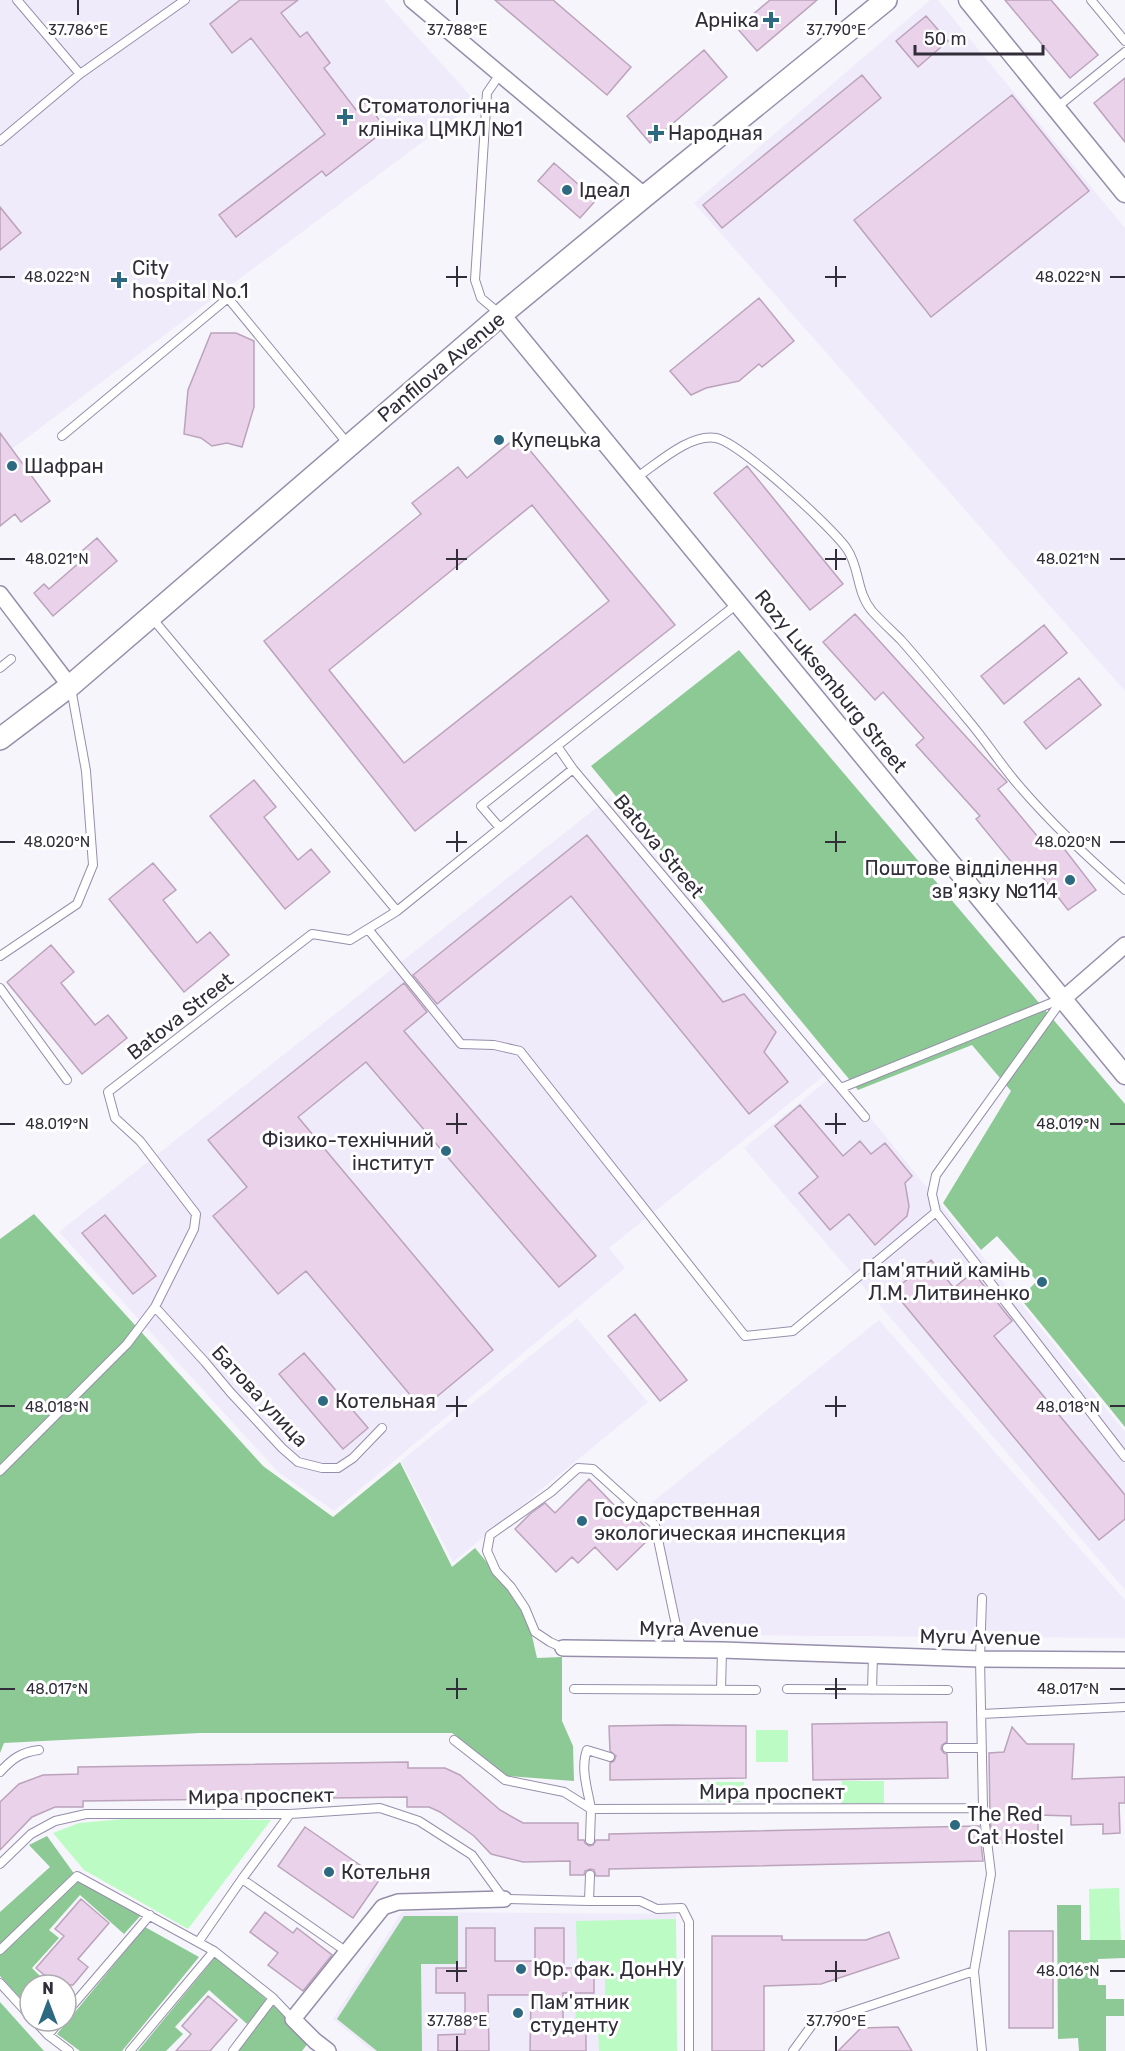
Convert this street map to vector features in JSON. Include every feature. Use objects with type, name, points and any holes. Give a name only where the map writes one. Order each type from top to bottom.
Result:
[{"type":"main road","name":"Panfilova Avenue","points":[[0,739],[70,686],[501,315],[886,0]]},
{"type":"street","points":[[412,0],[645,196]]},
{"type":"street","points":[[968,0],[1125,193]]},
{"type":"street","name":"Rozy Luksemburg Street","points":[[501,315],[1125,1075]]},
{"type":"street","points":[[0,594],[70,686]]},
{"type":"street","points":[[1063,999],[1125,945]]},
{"type":"street","name":"Myra Avenue","points":[[563,1648],[722,1650]]},
{"type":"street","name":"Myru Avenue","points":[[722,1650],[980,1659],[1125,1660]]},
{"type":"street","points":[[328,2051],[311,2046],[293,2019],[383,1907],[390,1903],[504,1899]]},
{"type":"lane","points":[[17,0],[80,74]]},
{"type":"lane","points":[[0,141],[80,74],[185,0]]},
{"type":"lane","points":[[1091,0],[1125,41]]},
{"type":"lane","points":[[1056,108],[1125,52]]},
{"type":"lane","points":[[500,74],[487,93],[475,280],[481,298],[501,315]]},
{"type":"lane","points":[[62,436],[228,298],[349,445]]},
{"type":"lane","points":[[635,479],[683,445],[701,438],[716,438],[733,446],[813,511],[847,549],[855,566],[863,598],[873,611],[969,721],[1020,787],[1090,860],[1125,890]]},
{"type":"lane","points":[[500,828],[481,806],[738,603]]},
{"type":"lane","points":[[151,616],[397,911]]},
{"type":"lane","points":[[0,668],[11,659]]},
{"type":"lane","points":[[0,956],[77,904],[93,865],[86,771],[70,686]]},
{"type":"lane","points":[[557,746],[573,770]]},
{"type":"lane","name":"Batova Street","points":[[155,1308],[194,1229],[196,1214],[140,1141],[115,1118],[108,1092],[312,934],[350,940],[397,911],[573,770],[865,1117]]},
{"type":"lane","points":[[368,929],[461,1044],[494,1045],[520,1051],[745,1336],[793,1331],[936,1212]]},
{"type":"lane","points":[[0,988],[67,1080]]},
{"type":"lane","points":[[841,1088],[1063,999]]},
{"type":"lane","points":[[1063,999],[936,1175],[932,1194],[936,1212],[1125,1457]]},
{"type":"lane","points":[[0,1471],[127,1344],[155,1308]]},
{"type":"lane","name":"Батова улица","points":[[155,1308],[282,1448],[298,1462],[322,1468],[338,1468],[353,1458],[382,1428]]},
{"type":"lane","points":[[563,1648],[535,1632],[525,1608],[511,1587],[496,1571],[487,1551],[490,1535],[550,1492],[578,1468],[593,1469],[655,1525],[681,1650]]},
{"type":"lane","points":[[982,1598],[980,1659],[983,1808],[991,1874],[974,1971],[982,2051]]},
{"type":"lane","points":[[722,1650],[722,1690]]},
{"type":"lane","points":[[872,1690],[873,1655]]},
{"type":"lane","points":[[574,1689],[756,1690]]},
{"type":"lane","points":[[787,1689],[948,1690]]},
{"type":"lane","points":[[981,1714],[1125,1707]]},
{"type":"lane","points":[[454,1740],[505,1780],[564,1792],[591,1809]]},
{"type":"lane","points":[[947,1748],[982,1748]]},
{"type":"lane","points":[[0,1772],[16,1756],[26,1751],[39,1750]]},
{"type":"lane","points":[[590,1840],[591,1809],[584,1771],[584,1756],[587,1750],[610,1757]]},
{"type":"lane","name":"Мира проспект","points":[[0,1864],[31,1834],[55,1821],[86,1814],[290,1814],[380,1808],[419,1821],[472,1855],[504,1899]]},
{"type":"lane","name":"Мира проспект","points":[[591,1809],[983,1808]]},
{"type":"lane","points":[[200,1941],[290,1814]]},
{"type":"lane","points":[[589,1900],[590,1875]]},
{"type":"lane","points":[[0,1950],[77,1876],[200,1941],[273,1998],[293,2019]]},
{"type":"lane","points":[[242,1879],[347,1952]]},
{"type":"lane","points":[[504,1899],[640,1901],[657,1909],[682,1908],[689,1922],[689,2051]]},
{"type":"lane","points":[[78,1999],[150,1915]]},
{"type":"lane","points":[[130,2051],[214,1951]]},
{"type":"lane","points":[[793,2051],[812,2025],[974,1971]]},
{"type":"lane","points":[[0,1983],[18,2003]]},
{"type":"lane","points":[[233,2051],[273,1998]]},
{"type":"lane","points":[[48,2035],[69,2051]]},
{"type":"shaded area","name":"City hospital No.1","points":[[0,0],[384,0],[476,102],[0,458]]},
{"type":"shaded area","points":[[930,0],[938,0],[1125,228],[1125,691],[694,203]]},
{"type":"shaded area","name":"Фізико-технічний інститут","points":[[610,797],[831,1070],[609,1248],[625,1268],[334,1511],[278,1472],[59,1232]]},
{"type":"shaded area","points":[[835,1074],[1125,1432],[1125,1590],[744,1148]]},
{"type":"shaded area","points":[[577,1318],[648,1402],[453,1562],[401,1461]]},
{"type":"shaded area","points":[[879,1320],[1125,1600],[1125,1638],[684,1635],[650,1504]]},
{"type":"shaded area","name":"Юр. фак. ДонНУ","points":[[402,1912],[676,1914],[677,2051],[372,2051],[333,2019]]},
{"type":"green space","points":[[739,650],[1125,1104],[1125,1427],[1020,1298],[1037,1281],[997,1236],[981,1250],[943,1203],[1011,1091],[972,1045],[858,1090],[591,766]]},
{"type":"green space","points":[[34,1214],[263,1466],[333,1517],[400,1462],[452,1567],[475,1548],[514,1595],[529,1623],[537,1658],[562,1657],[562,1721],[573,1746],[574,1781],[507,1776],[452,1733],[200,1733],[4,1743],[0,1753],[0,1239]]},
{"type":"green space","points":[[756,1730],[788,1730],[788,1762],[756,1762]]},
{"type":"green space","points":[[842,1781],[884,1781],[884,1808],[841,1808]]},
{"type":"green space","points":[[707,1782],[744,1782],[745,1802],[708,1802]]},
{"type":"green space","points":[[134,1818],[271,1820],[188,1929],[84,1870],[53,1833],[79,1823]]},
{"type":"green space","points":[[47,1836],[75,1875],[142,1914],[124,1934],[80,1895],[49,1930],[59,1938],[32,1968],[37,1973],[18,1973],[18,1996],[0,1976],[0,1912],[50,1867],[29,1845]]},
{"type":"green space","points":[[1119,1888],[1121,1942],[1090,1943],[1089,1889]]},
{"type":"green space","points":[[1057,1905],[1081,1905],[1081,1940],[1125,1940],[1125,1958],[1098,1959],[1098,1985],[1106,1985],[1106,1999],[1124,1999],[1124,2016],[1106,2016],[1106,2051],[1079,2051],[1078,2038],[1058,2039]]},
{"type":"green space","points":[[404,1916],[458,1916],[458,1964],[421,1964],[422,2051],[377,2051],[337,2019]]},
{"type":"green space","points":[[676,1919],[677,2051],[599,2051],[598,2028],[576,2028],[575,1997],[605,1997],[605,1961],[577,1961],[576,1921]]},
{"type":"green space","points":[[145,1927],[199,1957],[122,2051],[80,2051],[57,2034],[78,2033],[78,2008]]},
{"type":"green space","points":[[216,1956],[267,2000],[247,2024],[209,1990],[175,2027],[183,2034],[166,2051],[138,2051]]},
{"type":"green space","points":[[0,2002],[18,2022],[18,2033],[28,2033],[44,2051],[0,2051]]},
{"type":"green space","points":[[273,2005],[309,2042],[302,2051],[238,2051]]},
{"type":"building","name":"Стоматологічна клініка ЦМКЛ №1","points":[[240,0],[298,0],[281,13],[300,37],[307,32],[330,63],[324,68],[356,110],[366,102],[383,125],[372,133],[375,138],[326,176],[322,171],[236,237],[219,215],[325,134],[251,38],[232,53],[210,24]]},
{"type":"building","points":[[495,0],[553,0],[631,67],[607,95]]},
{"type":"building","points":[[770,0],[817,0],[757,51],[737,28]]},
{"type":"building","points":[[1005,0],[1051,0],[1098,55],[1070,78]]},
{"type":"building","points":[[926,16],[948,41],[918,67],[896,41]]},
{"type":"building","points":[[704,50],[727,77],[650,143],[627,116]]},
{"type":"building","points":[[862,75],[881,98],[722,228],[703,205]]},
{"type":"building","points":[[1125,78],[1125,142],[1094,103]]},
{"type":"building","points":[[1012,95],[1089,191],[931,317],[854,220]]},
{"type":"building","name":"Ідеал","points":[[554,163],[596,200],[580,218],[538,181]]},
{"type":"building","points":[[0,207],[21,233],[0,250]]},
{"type":"building","points":[[759,298],[794,341],[762,367],[759,364],[739,381],[706,388],[691,395],[670,371]]},
{"type":"building","points":[[211,333],[236,333],[254,341],[254,407],[242,447],[227,443],[212,446],[201,438],[184,434],[188,390]]},
{"type":"building","name":"Шафран","points":[[0,433],[50,501],[21,522],[15,514],[0,526]]},
{"type":"building","points":[[518,436],[675,625],[415,831],[264,641],[421,514],[412,503],[458,467],[467,478]],"holes":[[[532,505],[609,601],[404,763],[329,670]]]},
{"type":"building","points":[[747,466],[843,584],[810,610],[714,493]]},
{"type":"building","points":[[97,538],[117,561],[53,616],[34,593],[44,584],[49,589],[81,561],[76,556]]},
{"type":"building","points":[[855,614],[1007,782],[998,789],[1048,849],[1059,842],[1096,890],[1068,910],[1034,866],[1022,875],[976,819],[980,816],[916,745],[924,738],[883,692],[875,700],[823,642]]},
{"type":"building","points":[[1044,625],[1067,653],[1004,704],[981,676]]},
{"type":"building","points":[[1079,678],[1101,705],[1046,749],[1024,722]]},
{"type":"building","points":[[254,780],[276,807],[264,817],[298,860],[311,849],[330,872],[285,909],[210,816]]},
{"type":"building","points":[[587,835],[723,1002],[744,994],[776,1032],[764,1052],[788,1082],[749,1114],[571,896],[437,1004],[413,975]]},
{"type":"building","points":[[153,863],[176,890],[163,900],[197,943],[210,932],[229,955],[184,992],[109,899]]},
{"type":"building","points":[[51,945],[74,972],[61,983],[95,1025],[108,1015],[127,1038],[82,1074],[7,982]]},
{"type":"building","points":[[404,983],[427,1012],[404,1031],[596,1256],[559,1287],[366,1062],[298,1117],[493,1350],[422,1409],[306,1271],[278,1294],[213,1216],[247,1187],[208,1140]]},
{"type":"building","points":[[800,1105],[843,1156],[860,1141],[871,1154],[885,1143],[912,1176],[905,1183],[909,1206],[907,1216],[875,1245],[849,1214],[830,1230],[799,1193],[818,1177],[775,1126]]},
{"type":"building","points":[[105,1215],[156,1276],[133,1294],[82,1233]]},
{"type":"building","points":[[931,1260],[954,1288],[973,1272],[1012,1321],[994,1336],[1125,1495],[1125,1519],[1099,1540],[893,1291]]},
{"type":"building","points":[[635,1314],[687,1380],[660,1401],[608,1336]]},
{"type":"building","name":"Котельная","points":[[304,1353],[368,1428],[343,1449],[279,1374]]},
{"type":"building","name":"Государственная экологическая инспекция","points":[[589,1479],[616,1507],[621,1503],[649,1530],[643,1535],[648,1540],[617,1570],[595,1547],[578,1563],[572,1557],[556,1572],[515,1529],[545,1503],[555,1513]]},
{"type":"building","points":[[947,1722],[947,1742],[942,1745],[941,1749],[947,1754],[948,1778],[813,1780],[812,1724]]},
{"type":"building","points":[[609,1726],[746,1726],[746,1778],[610,1780],[610,1763],[616,1756],[610,1751]]},
{"type":"building","points":[[1012,1727],[1027,1744],[1074,1744],[1072,1779],[1125,1777],[1125,1803],[1119,1803],[1120,1833],[1103,1834],[1103,1824],[1071,1825],[1071,1816],[1038,1815],[1038,1843],[993,1843],[990,1820],[989,1753],[1004,1752]]},
{"type":"building","points":[[408,1762],[408,1768],[445,1768],[460,1775],[500,1810],[523,1823],[578,1823],[578,1840],[584,1840],[589,1846],[593,1845],[596,1840],[609,1840],[609,1834],[979,1826],[983,1861],[609,1869],[609,1876],[596,1876],[594,1870],[590,1869],[585,1871],[584,1875],[570,1875],[570,1861],[523,1862],[491,1854],[474,1836],[440,1812],[429,1807],[407,1807],[407,1797],[83,1801],[83,1807],[55,1807],[32,1817],[0,1850],[0,1802],[19,1784],[43,1775],[78,1774],[78,1767]]},
{"type":"building","name":"Котельня","points":[[305,1827],[380,1879],[353,1918],[278,1866]]},
{"type":"building","points":[[81,1899],[109,1923],[78,1959],[88,1967],[78,1979],[78,1973],[42,1973],[36,1968],[64,1936],[55,1929]]},
{"type":"building","points":[[265,1912],[293,1933],[297,1928],[332,1955],[303,1991],[268,1965],[278,1953],[250,1932]]},
{"type":"building","points":[[466,1928],[495,1928],[495,1961],[535,1961],[535,1928],[564,1928],[564,1968],[594,1968],[594,1993],[563,1993],[563,2033],[586,2033],[586,2051],[530,2051],[531,1995],[488,1995],[489,2051],[438,2051],[438,2035],[465,2034],[465,1993],[436,1993],[436,1968],[466,1968]]},
{"type":"building","points":[[1009,1931],[1053,1931],[1053,2028],[1009,2028]]},
{"type":"building","points":[[889,1932],[899,1958],[821,1984],[764,1986],[764,2051],[712,2051],[712,1936],[782,1936],[782,1940],[866,1940]]},
{"type":"building","points":[[208,1996],[237,2020],[210,2051],[176,2051],[191,2034],[182,2026]]},
{"type":"building","points":[[898,2027],[912,2051],[838,2051],[861,2028]]},
{"type":"place","name":"Арніка","points":[[771,20]]},
{"type":"place","name":"Стоматологічна клініка ЦМКЛ №1","points":[[345,117]]},
{"type":"place","name":"Народная","points":[[656,133]]},
{"type":"place","name":"Ідеал","points":[[567,190]]},
{"type":"place","name":"City hospital No.1","points":[[119,280]]},
{"type":"place","name":"Купецька","points":[[499,440]]},
{"type":"place","name":"Шафран","points":[[12,466]]},
{"type":"place","name":"Поштове відділення зв'язку №114","points":[[1070,880]]},
{"type":"place","name":"Фізико-технічний інститут","points":[[446,1151]]},
{"type":"place","name":"Пам'ятний камінь Л.М. Литвиненко","points":[[1042,1282]]},
{"type":"place","name":"Котельная","points":[[323,1401]]},
{"type":"place","name":"Государственная экологическая инспекция","points":[[582,1521]]},
{"type":"place","name":"The Red Cat Hostel","points":[[955,1825]]},
{"type":"place","name":"Котельня","points":[[329,1872]]},
{"type":"place","name":"Юр. фак. ДонНУ","points":[[521,1969]]},
{"type":"place","name":"Пам'ятник студенту","points":[[518,2013]]}]
